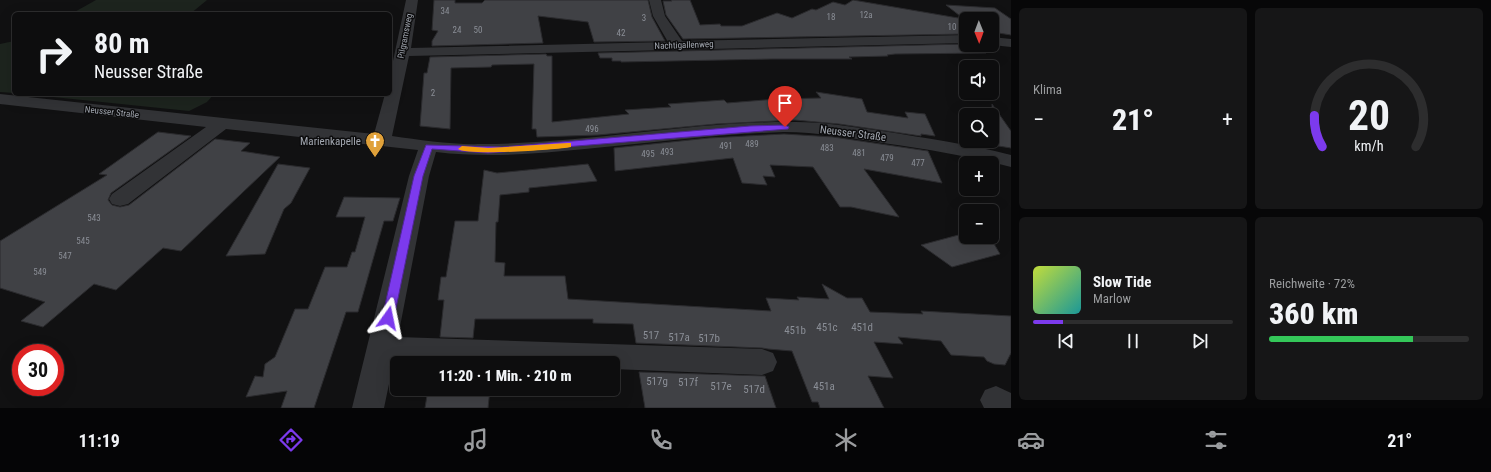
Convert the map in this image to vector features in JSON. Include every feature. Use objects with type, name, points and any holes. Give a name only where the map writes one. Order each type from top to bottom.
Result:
[{"type":"street","name":"Pilgramsweg","points":[[379,141],[384,134],[403,52],[412,0]]},
{"type":"street","points":[[655,0],[659,16],[677,45]]},
{"type":"street","name":"Nachtigallenweg","points":[[403,52],[959,39]]},
{"type":"street","points":[[999,41],[1011,43]]},
{"type":"street","name":"Neusser Straße","points":[[0,99],[379,141],[496,150],[750,129],[790,127],[822,128],[917,141],[987,154],[1011,161]]},
{"type":"street","points":[[120,199],[223,123]]},
{"type":"street","points":[[368,408],[419,176],[429,146]]},
{"type":"street","points":[[382,348],[762,362]]},
{"type":"shaded area","points":[[96,0],[207,0],[192,12],[75,12]]},
{"type":"shaded area","points":[[12,41],[12,93],[0,92],[0,44]]},
{"type":"shaded area","points":[[43,96],[212,96],[207,102],[189,111]]},
{"type":"building","points":[[434,0],[455,0],[455,3],[482,3],[485,0],[648,0],[652,17],[665,41],[594,42],[588,22],[538,16],[543,43],[432,46],[432,41],[438,31],[432,30]]},
{"type":"building","points":[[671,0],[690,0],[700,25],[720,24],[721,26],[742,26],[777,13],[792,18],[812,9],[816,10],[833,2],[845,5],[853,0],[959,18],[959,34],[683,39],[666,15],[663,1],[672,1]]},
{"type":"building","points":[[946,5],[995,8],[1011,19],[1011,35],[999,33],[999,12],[959,12],[959,15]]},
{"type":"building","points":[[959,44],[959,52],[986,53],[895,54],[887,55],[888,56],[849,57],[852,59],[621,62],[612,61],[612,58],[600,58],[598,53]]},
{"type":"building","points":[[546,54],[547,56],[552,56],[552,122],[629,114],[625,110],[671,107],[668,104],[724,100],[727,103],[777,99],[821,98],[816,92],[862,99],[867,112],[908,118],[905,112],[925,114],[935,136],[921,134],[921,136],[839,124],[795,120],[716,124],[598,135],[537,137],[536,129],[532,129],[534,64],[451,68],[450,129],[420,126],[424,73],[427,73],[430,57]]},
{"type":"building","points":[[999,114],[1011,131],[1011,148],[999,146]]},
{"type":"building","points":[[158,132],[191,136],[111,193],[108,200],[112,205],[120,207],[129,205],[215,139],[250,143],[241,151],[280,157],[181,251],[163,248],[116,290],[94,284],[43,327],[21,321],[45,302],[0,288],[0,241],[107,175],[99,174]]},
{"type":"building","points":[[784,134],[833,137],[928,151],[942,183],[864,169],[899,217],[851,207],[840,207],[813,167],[770,165],[775,177],[763,176],[767,185],[742,183],[733,158],[615,171],[614,148],[709,138]]},
{"type":"building","points":[[278,164],[310,168],[291,203],[284,209],[265,254],[226,256]]},
{"type":"building","points":[[588,164],[597,181],[529,188],[529,192],[500,195],[498,222],[496,222],[495,262],[505,263],[504,276],[565,276],[568,299],[771,311],[766,298],[799,300],[797,297],[829,299],[822,284],[847,298],[862,298],[870,312],[923,314],[921,311],[1011,316],[1011,353],[1005,365],[994,364],[987,361],[984,357],[951,355],[941,341],[898,337],[903,344],[874,342],[893,378],[868,376],[884,408],[820,408],[818,402],[812,402],[792,351],[762,348],[636,343],[633,324],[593,323],[593,319],[475,319],[473,338],[440,337],[444,300],[438,300],[441,277],[446,277],[455,221],[478,221],[484,170],[497,173]]},
{"type":"building","points":[[344,197],[400,198],[393,221],[384,221],[358,312],[346,312],[314,408],[281,408],[287,391],[246,397],[255,376],[263,377],[265,364],[275,357],[295,309],[308,309],[325,267],[347,267],[352,252],[355,252],[365,217],[336,217]]},
{"type":"building","points":[[959,235],[959,244],[994,244],[1000,254],[952,267],[921,245]]},
{"type":"building","points":[[639,372],[765,376],[776,408],[645,408]]},
{"type":"building","points":[[427,396],[489,396],[488,408],[425,408]]},
{"type":"slow traffic","points":[[462,149],[488,150],[568,145]]},
{"type":"place","name":"Marienkapelle","points":[[375,158]]},
{"type":"route","points":[[388,318],[419,176],[429,146],[502,150],[785,127]]}]
